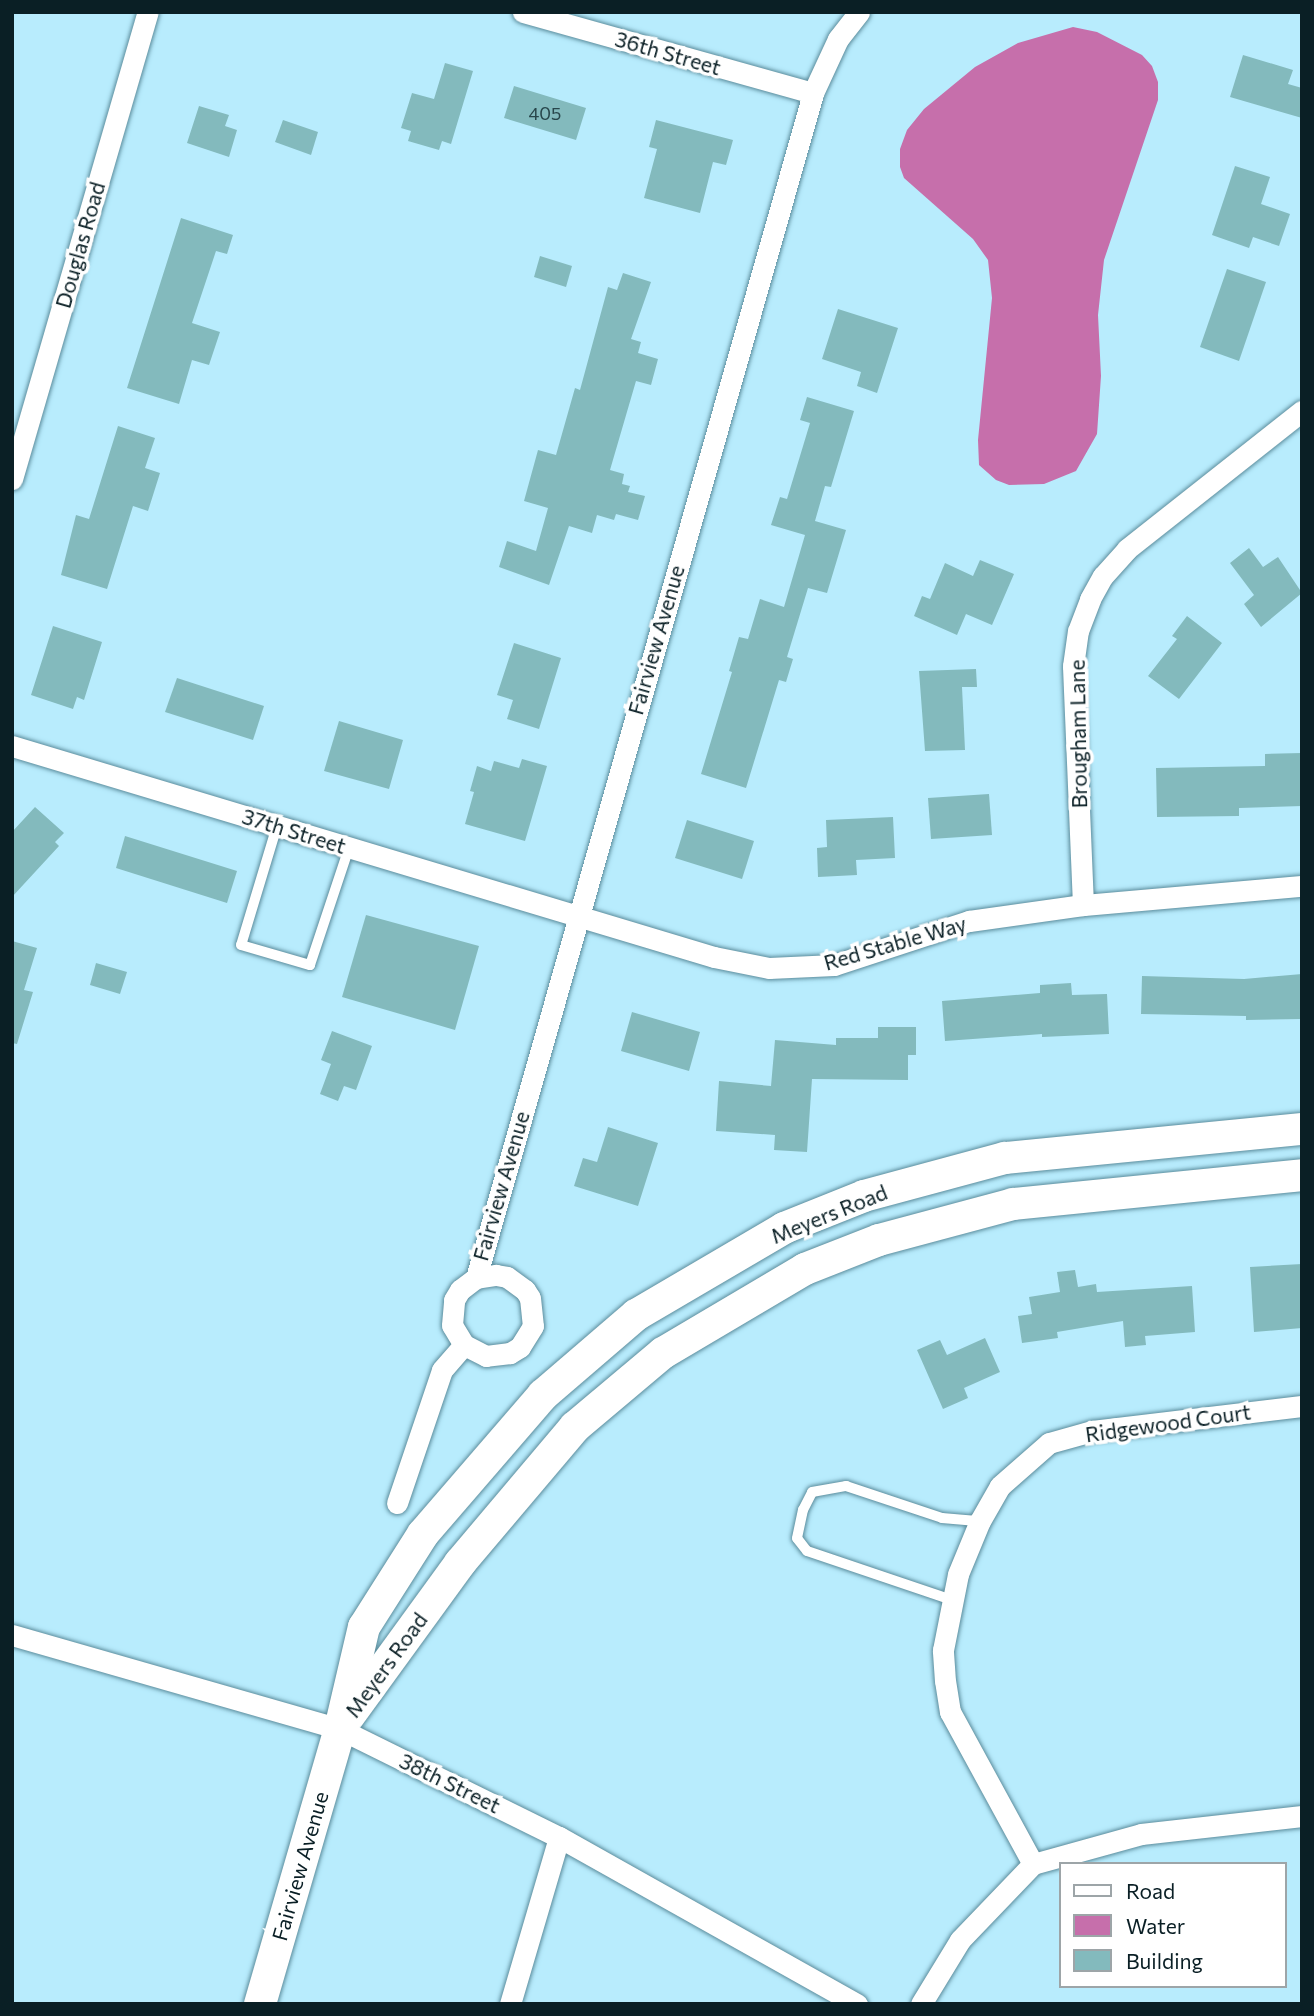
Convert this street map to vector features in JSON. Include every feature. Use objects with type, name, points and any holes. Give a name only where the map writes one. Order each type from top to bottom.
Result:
[{"type":"street","name":"Douglas Road","points":[[12,478],[148,12]]},
{"type":"street","name":"36th Street","points":[[523,12],[813,93]]},
{"type":"street","name":"Fairview Avenue","points":[[475,1278],[813,93],[838,39],[859,12]]},
{"type":"street","name":"Brougham Lane","points":[[1083,905],[1073,666],[1078,631],[1090,598],[1103,576],[1127,549],[1302,411]]},
{"type":"street","name":"37th Street","points":[[12,746],[577,917]]},
{"type":"street","name":"Red Stable Way","points":[[577,917],[746,965],[792,968],[834,965],[969,921],[1083,905],[1302,886]]},
{"type":"street","name":"Meyers Road","points":[[340,1729],[364,1627],[423,1534],[542,1395],[636,1315],[785,1228],[864,1196],[1005,1158],[1302,1129]]},
{"type":"street","name":"Meyers Road","points":[[340,1729],[460,1563],[575,1427],[663,1353],[805,1269],[879,1240],[1013,1203],[1302,1175]]},
{"type":"street","name":"Fairview Avenue","points":[[496,1275],[516,1282],[530,1298],[533,1326],[520,1347],[501,1356],[475,1353],[456,1336],[451,1314],[460,1290],[475,1278],[496,1275]]},
{"type":"street","points":[[397,1503],[442,1370],[464,1345]]},
{"type":"street","name":"Ridgewood Court","points":[[1033,1864],[950,1712],[943,1650],[964,1555],[1000,1486],[1049,1443],[1108,1427],[1302,1406]]},
{"type":"street","name":"38th Street","points":[[12,1635],[340,1729],[559,1837],[857,2004]]},
{"type":"street","name":"Fairview Avenue","points":[[260,2004],[340,1729]]},
{"type":"street","points":[[921,2004],[960,1940],[1033,1864],[1141,1833],[1302,1816]]},
{"type":"street","points":[[510,2004],[559,1837]]},
{"type":"lane","points":[[277,826],[241,946],[310,965],[349,848]]},
{"type":"lane","points":[[952,1600],[807,1550],[797,1538],[803,1510],[812,1492],[846,1486],[943,1518],[980,1521]]},
{"type":"water","points":[[1073,27],[1097,32],[1142,55],[1152,66],[1158,82],[1158,100],[1104,260],[1098,315],[1101,376],[1097,434],[1076,471],[1044,484],[1009,485],[996,480],[979,465],[978,440],[992,298],[988,260],[973,239],[904,178],[900,167],[900,149],[907,130],[924,109],[975,67],[1018,43]]},
{"type":"building","points":[[1243,55],[1293,70],[1288,84],[1302,88],[1302,118],[1230,97]]},
{"type":"building","points":[[445,63],[473,71],[451,144],[442,141],[439,150],[408,141],[411,131],[401,128],[412,93],[434,99]]},
{"type":"building","points":[[514,86],[586,108],[576,140],[504,118]]},
{"type":"building","points":[[199,106],[229,115],[225,126],[237,130],[229,157],[187,143]]},
{"type":"building","points":[[283,120],[318,132],[311,155],[275,142]]},
{"type":"building","points":[[656,120],[733,140],[726,165],[713,162],[700,213],[644,198],[657,149],[649,147]]},
{"type":"building","points":[[1235,166],[1270,177],[1261,204],[1290,214],[1279,246],[1253,237],[1249,248],[1212,235]]},
{"type":"building","points":[[181,218],[233,235],[227,254],[216,251],[192,323],[220,332],[209,365],[192,360],[179,404],[127,388]]},
{"type":"building","points":[[540,256],[572,266],[566,287],[534,277]]},
{"type":"building","points":[[1227,269],[1266,282],[1239,361],[1200,347]]},
{"type":"building","points":[[623,273],[651,282],[631,339],[641,342],[638,353],[658,359],[651,385],[636,381],[610,470],[624,474],[622,484],[630,486],[628,492],[645,496],[638,520],[616,514],[614,520],[597,515],[592,533],[569,526],[549,585],[499,567],[507,541],[536,551],[548,508],[524,501],[538,450],[556,455],[575,388],[580,390],[608,287],[617,290]]},
{"type":"building","points":[[838,309],[898,328],[877,393],[857,386],[861,372],[822,359]]},
{"type":"building","points":[[807,397],[854,411],[831,487],[825,486],[815,521],[846,530],[827,593],[808,588],[787,657],[793,659],[786,682],[779,680],[746,788],[701,774],[732,672],[729,671],[739,637],[748,639],[760,599],[784,607],[805,535],[771,525],[780,497],[787,499],[810,423],[800,420]]},
{"type":"building","points":[[118,426],[155,438],[145,468],[160,473],[148,511],[133,506],[107,589],[61,575],[76,515],[89,519]]},
{"type":"building","points":[[1249,548],[1263,567],[1278,557],[1302,593],[1261,627],[1244,604],[1254,595],[1230,563]]},
{"type":"building","points":[[980,560],[1014,574],[992,625],[966,614],[957,635],[914,616],[922,596],[930,599],[945,563],[973,576]]},
{"type":"building","points":[[1187,616],[1222,643],[1179,699],[1148,676],[1177,639],[1172,636]]},
{"type":"building","points":[[53,626],[102,642],[84,700],[77,697],[73,709],[31,695]]},
{"type":"building","points":[[514,643],[561,658],[539,729],[507,719],[513,700],[497,695]]},
{"type":"building","points":[[976,669],[977,687],[962,687],[965,750],[925,751],[919,671]]},
{"type":"building","points":[[177,678],[264,706],[253,740],[165,712]]},
{"type":"building","points":[[339,721],[403,740],[389,789],[324,771]]},
{"type":"building","points":[[1302,753],[1302,806],[1239,808],[1239,816],[1157,817],[1156,768],[1265,766],[1265,754]]},
{"type":"building","points":[[522,759],[547,766],[525,841],[465,824],[474,792],[470,791],[477,766],[491,771],[494,761],[519,768]]},
{"type":"building","points":[[989,794],[992,835],[931,839],[928,798]]},
{"type":"building","points":[[35,807],[64,833],[55,842],[59,846],[12,897],[12,832]]},
{"type":"building","points":[[893,817],[895,858],[856,860],[857,875],[818,877],[817,848],[827,847],[826,820]]},
{"type":"building","points":[[687,820],[754,841],[742,879],[675,858]]},
{"type":"building","points":[[125,836],[237,871],[227,903],[116,868]]},
{"type":"building","points":[[366,915],[479,946],[455,1030],[342,997]]},
{"type":"building","points":[[12,941],[37,948],[24,990],[33,992],[17,1044],[12,1043]]},
{"type":"building","points":[[96,963],[127,972],[120,994],[90,985]]},
{"type":"building","points":[[1302,974],[1302,1019],[1246,1020],[1246,1016],[1141,1014],[1142,976],[1244,979]]},
{"type":"building","points":[[1071,983],[1072,995],[1107,994],[1109,1034],[1042,1037],[1042,1034],[945,1041],[942,1001],[1040,993],[1040,985]]},
{"type":"building","points":[[632,1012],[700,1032],[689,1071],[621,1051]]},
{"type":"building","points":[[878,1027],[916,1027],[916,1055],[908,1055],[908,1080],[812,1079],[807,1152],[774,1150],[775,1135],[716,1131],[719,1081],[771,1086],[775,1040],[836,1045],[836,1038],[878,1038]]},
{"type":"building","points":[[332,1031],[372,1046],[356,1090],[344,1086],[338,1101],[320,1094],[331,1064],[321,1060]]},
{"type":"building","points":[[608,1127],[658,1143],[638,1206],[574,1186],[583,1158],[597,1162]]},
{"type":"building","points":[[1302,1264],[1302,1328],[1254,1332],[1250,1267]]},
{"type":"building","points":[[1075,1270],[1078,1287],[1096,1284],[1097,1292],[1192,1286],[1195,1332],[1145,1336],[1146,1345],[1125,1347],[1123,1321],[1057,1332],[1058,1338],[1022,1343],[1018,1316],[1032,1314],[1029,1297],[1060,1292],[1057,1272]]},
{"type":"building","points":[[985,1338],[1000,1372],[964,1388],[968,1398],[943,1409],[917,1350],[940,1340],[947,1355]]}]
